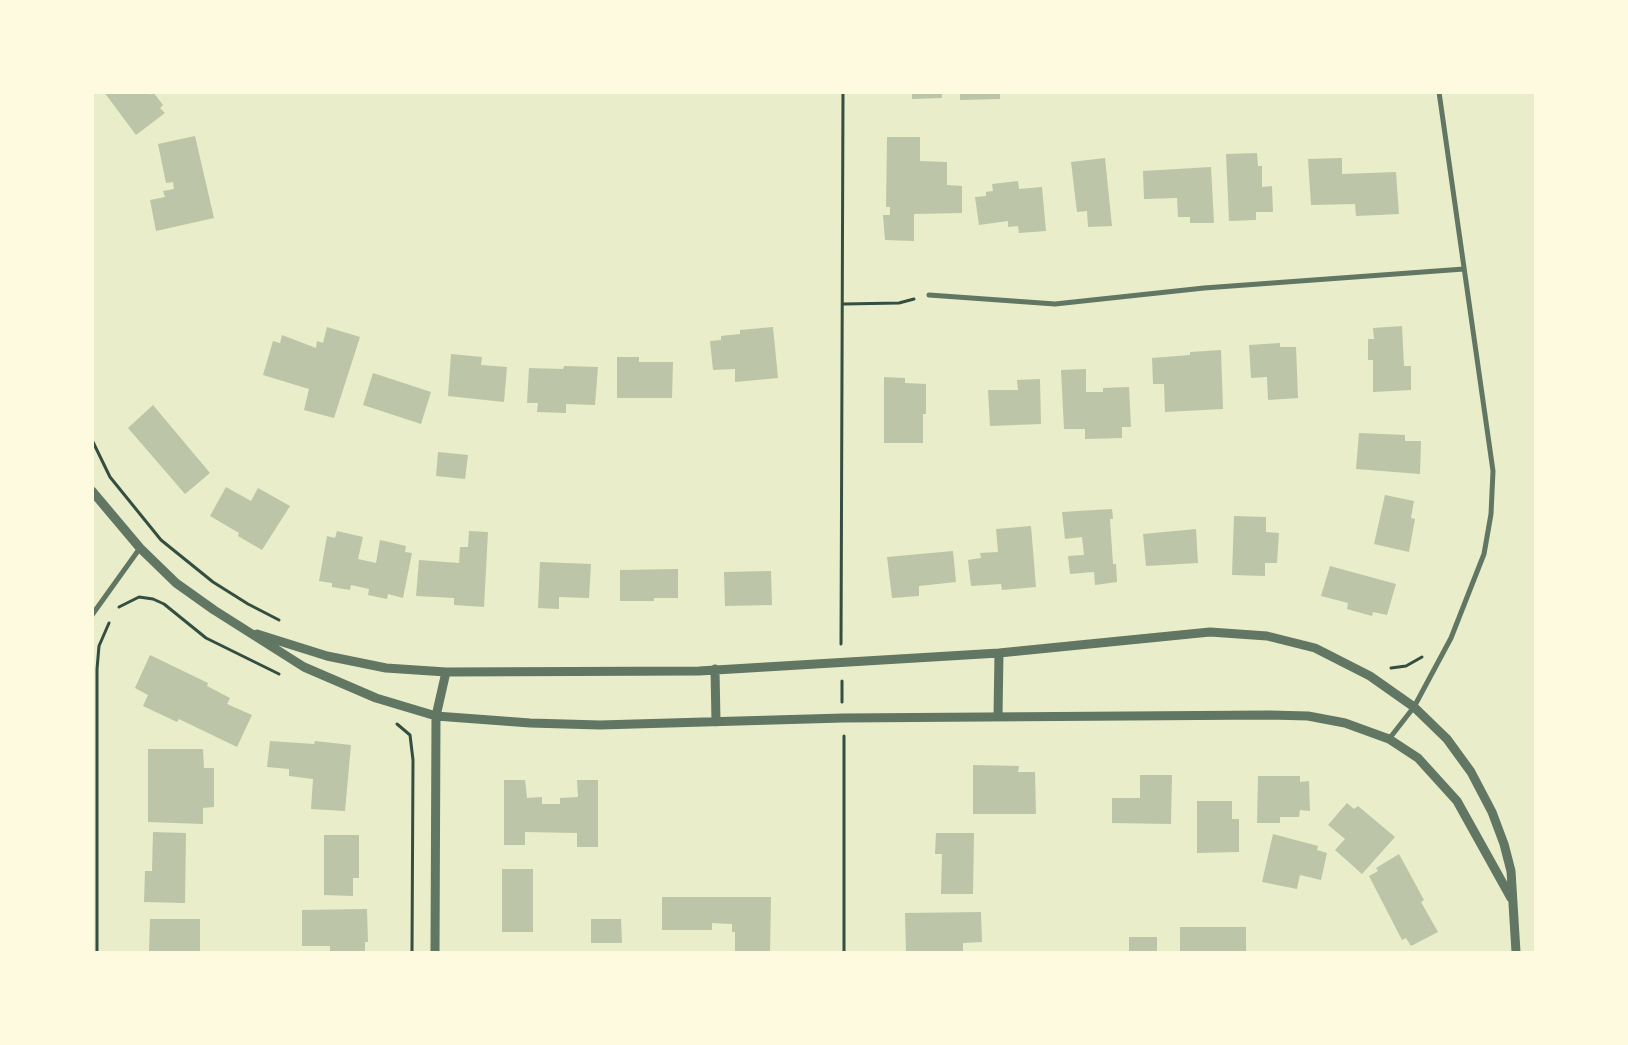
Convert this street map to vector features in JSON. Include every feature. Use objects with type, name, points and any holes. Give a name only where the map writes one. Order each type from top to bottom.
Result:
[{"type":"street","points":[[1389,739],[1414,707],[1455,628],[1484,554],[1492,514],[1493,470],[1439,92]]},
{"type":"street","points":[[929,294],[1055,304],[1204,288],[1464,269]]},
{"type":"street","points":[[92,491],[140,548],[176,583],[245,631],[304,667],[376,698],[436,716],[530,723],[600,725],[843,718],[998,716],[1308,716],[1345,723],[1389,739],[1418,758],[1457,801],[1511,898]]},
{"type":"street","points":[[92,615],[140,548]]},
{"type":"street","points":[[245,631],[327,656],[386,668],[446,672],[715,669],[999,653],[1210,632],[1267,636],[1316,648],[1370,676],[1414,707],[1447,739],[1471,772],[1492,812],[1504,844],[1511,871],[1511,898],[1516,952]]},
{"type":"street","points":[[998,716],[999,653]]},
{"type":"street","points":[[715,669],[716,722]]},
{"type":"street","points":[[435,952],[436,716],[446,672]]},
{"type":"path","points":[[843,92],[841,662],[844,737],[844,952]]},
{"type":"path","points":[[843,304],[899,303],[929,294]]},
{"type":"path","points":[[92,440],[110,477],[161,540],[213,582],[248,604],[284,623]]},
{"type":"path","points":[[116,611],[128,601],[139,597],[152,599],[164,604],[206,638],[282,676]]},
{"type":"path","points":[[97,952],[99,646],[112,616]]},
{"type":"path","points":[[1388,667],[1396,668],[1415,663],[1426,652]]},
{"type":"path","points":[[390,719],[410,735],[413,760],[412,952]]},
{"type":"building","points":[[104,92],[148,92],[150,95],[153,92],[163,105],[160,108],[165,113],[136,135]]},
{"type":"building","points":[[912,92],[942,92],[942,98],[912,99]]},
{"type":"building","points":[[960,92],[1000,92],[1000,99],[960,100]]},
{"type":"building","points":[[195,136],[214,218],[156,231],[150,200],[165,197],[163,191],[174,189],[173,182],[166,183],[158,144]]},
{"type":"building","points":[[887,137],[920,137],[920,161],[947,162],[947,185],[962,186],[962,213],[914,214],[914,241],[885,240],[883,215],[890,215],[890,207],[886,207]]},
{"type":"building","points":[[1257,153],[1258,166],[1262,166],[1262,187],[1272,186],[1273,212],[1256,212],[1256,220],[1229,221],[1226,154]]},
{"type":"building","points":[[1105,158],[1112,226],[1088,227],[1087,211],[1077,212],[1071,162]]},
{"type":"building","points":[[1342,158],[1342,174],[1396,172],[1399,214],[1356,216],[1355,204],[1311,205],[1308,159]]},
{"type":"building","points":[[1211,167],[1214,223],[1190,223],[1190,217],[1178,217],[1177,198],[1144,199],[1143,171]]},
{"type":"building","points":[[1018,181],[1019,189],[1042,187],[1046,231],[1019,233],[1018,226],[1008,227],[1008,221],[979,225],[975,197],[986,196],[986,192],[993,191],[992,184]]},
{"type":"building","points":[[1402,326],[1404,366],[1411,366],[1411,390],[1373,392],[1373,360],[1368,360],[1368,339],[1374,339],[1373,328]]},
{"type":"building","points":[[327,327],[360,337],[334,418],[304,410],[309,389],[263,375],[273,341],[280,343],[282,335],[316,348],[317,341],[323,343]]},
{"type":"building","points":[[773,327],[778,378],[735,382],[735,369],[713,370],[710,341],[721,340],[721,336],[740,334],[740,330]]},
{"type":"building","points":[[1280,343],[1280,347],[1296,347],[1298,398],[1268,400],[1267,377],[1251,378],[1249,345]]},
{"type":"building","points":[[1221,350],[1223,409],[1165,412],[1164,384],[1153,384],[1152,358],[1190,355],[1190,352]]},
{"type":"building","points":[[451,354],[482,357],[481,365],[507,367],[504,402],[448,396]]},
{"type":"building","points":[[617,357],[639,357],[639,362],[673,362],[672,398],[617,398]]},
{"type":"building","points":[[564,366],[598,367],[595,405],[566,404],[566,413],[537,412],[538,403],[527,403],[529,368],[563,369]]},
{"type":"building","points":[[1086,369],[1086,392],[1103,392],[1103,388],[1129,387],[1131,427],[1122,427],[1122,438],[1085,439],[1085,429],[1064,429],[1061,370]]},
{"type":"building","points":[[373,373],[431,392],[421,424],[363,405]]},
{"type":"building","points":[[884,377],[905,378],[905,383],[926,384],[926,414],[923,414],[923,443],[884,443]]},
{"type":"building","points":[[1040,379],[1041,424],[990,426],[988,390],[1018,390],[1017,380]]},
{"type":"building","points":[[153,405],[210,473],[185,494],[128,428]]},
{"type":"building","points":[[1359,433],[1405,435],[1405,441],[1421,441],[1420,474],[1356,469]]},
{"type":"building","points":[[438,452],[468,455],[465,479],[436,476]]},
{"type":"building","points":[[226,487],[251,501],[258,488],[290,506],[262,550],[238,536],[239,533],[210,516]]},
{"type":"building","points":[[1385,495],[1414,501],[1411,518],[1415,519],[1409,552],[1374,544]]},
{"type":"building","points":[[1112,509],[1113,519],[1110,519],[1113,564],[1116,564],[1117,582],[1095,585],[1094,572],[1070,574],[1068,556],[1084,555],[1082,537],[1065,539],[1062,512]]},
{"type":"building","points":[[1234,516],[1266,517],[1266,532],[1279,533],[1277,563],[1265,563],[1265,576],[1232,575]]},
{"type":"building","points":[[1031,526],[1036,587],[1002,590],[1001,584],[971,586],[968,560],[981,558],[980,553],[998,552],[996,529]]},
{"type":"building","points":[[1196,529],[1198,563],[1146,566],[1143,534]]},
{"type":"building","points":[[337,531],[363,537],[358,559],[376,563],[380,540],[406,546],[405,552],[412,553],[403,598],[388,594],[387,599],[368,595],[369,589],[351,585],[350,590],[332,587],[332,583],[319,581],[327,536],[335,538]]},
{"type":"building","points":[[469,531],[488,532],[484,607],[454,605],[454,598],[416,596],[419,560],[459,563],[460,547],[468,547]]},
{"type":"building","points":[[953,551],[956,582],[919,586],[919,596],[892,598],[887,557]]},
{"type":"building","points":[[540,562],[591,564],[589,598],[559,597],[559,609],[538,608]]},
{"type":"building","points":[[1330,566],[1396,584],[1387,615],[1373,612],[1372,616],[1347,609],[1348,603],[1321,596]]},
{"type":"building","points":[[678,569],[678,598],[654,598],[654,601],[620,601],[620,570]]},
{"type":"building","points":[[771,571],[772,605],[725,606],[724,572]]},
{"type":"building","points":[[150,655],[208,683],[207,686],[230,698],[227,704],[252,715],[237,747],[179,719],[177,722],[143,706],[148,695],[135,688]]},
{"type":"building","points":[[270,741],[314,744],[315,741],[351,745],[345,811],[311,809],[313,779],[289,776],[289,769],[267,767]]},
{"type":"building","points":[[148,749],[203,749],[204,768],[214,768],[214,807],[203,808],[203,824],[148,822]]},
{"type":"building","points":[[973,765],[1019,766],[1018,772],[1035,772],[1036,814],[973,814]]},
{"type":"building","points":[[1140,775],[1172,775],[1171,824],[1112,823],[1112,798],[1140,798]]},
{"type":"building","points":[[1258,776],[1300,776],[1300,782],[1309,781],[1310,811],[1300,810],[1299,817],[1280,817],[1280,823],[1257,823]]},
{"type":"building","points":[[504,780],[525,780],[527,798],[542,797],[542,804],[560,804],[560,798],[578,797],[577,780],[598,780],[598,847],[577,847],[577,833],[525,832],[525,845],[504,845]]},
{"type":"building","points":[[1197,801],[1232,801],[1232,819],[1239,819],[1239,852],[1197,853]]},
{"type":"building","points":[[1347,803],[1354,809],[1358,806],[1395,837],[1362,874],[1335,850],[1345,839],[1328,825]]},
{"type":"building","points":[[153,832],[186,833],[185,903],[144,902],[145,871],[152,871]]},
{"type":"building","points":[[936,833],[974,833],[973,894],[941,894],[942,854],[935,854]]},
{"type":"building","points":[[1273,834],[1318,846],[1317,850],[1327,853],[1321,880],[1300,875],[1297,889],[1262,882]]},
{"type":"building","points":[[324,835],[359,835],[359,878],[353,878],[353,896],[324,895]]},
{"type":"building","points":[[1399,854],[1424,900],[1421,902],[1438,932],[1411,946],[1406,938],[1402,940],[1369,876],[1378,871],[1376,868]]},
{"type":"building","points":[[502,869],[533,869],[533,932],[502,932]]},
{"type":"building","points":[[662,897],[771,897],[770,952],[735,952],[735,932],[732,932],[732,924],[712,923],[712,930],[662,930]]},
{"type":"building","points":[[367,909],[368,942],[365,942],[365,952],[330,952],[330,946],[302,946],[302,910]]},
{"type":"building","points":[[981,912],[982,942],[963,943],[963,952],[906,952],[905,913]]},
{"type":"building","points":[[150,919],[200,919],[200,952],[149,952]]},
{"type":"building","points":[[591,919],[621,919],[622,943],[591,943]]},
{"type":"building","points":[[1180,927],[1246,927],[1246,952],[1180,952]]},
{"type":"building","points":[[1129,937],[1157,937],[1157,952],[1129,952]]}]
